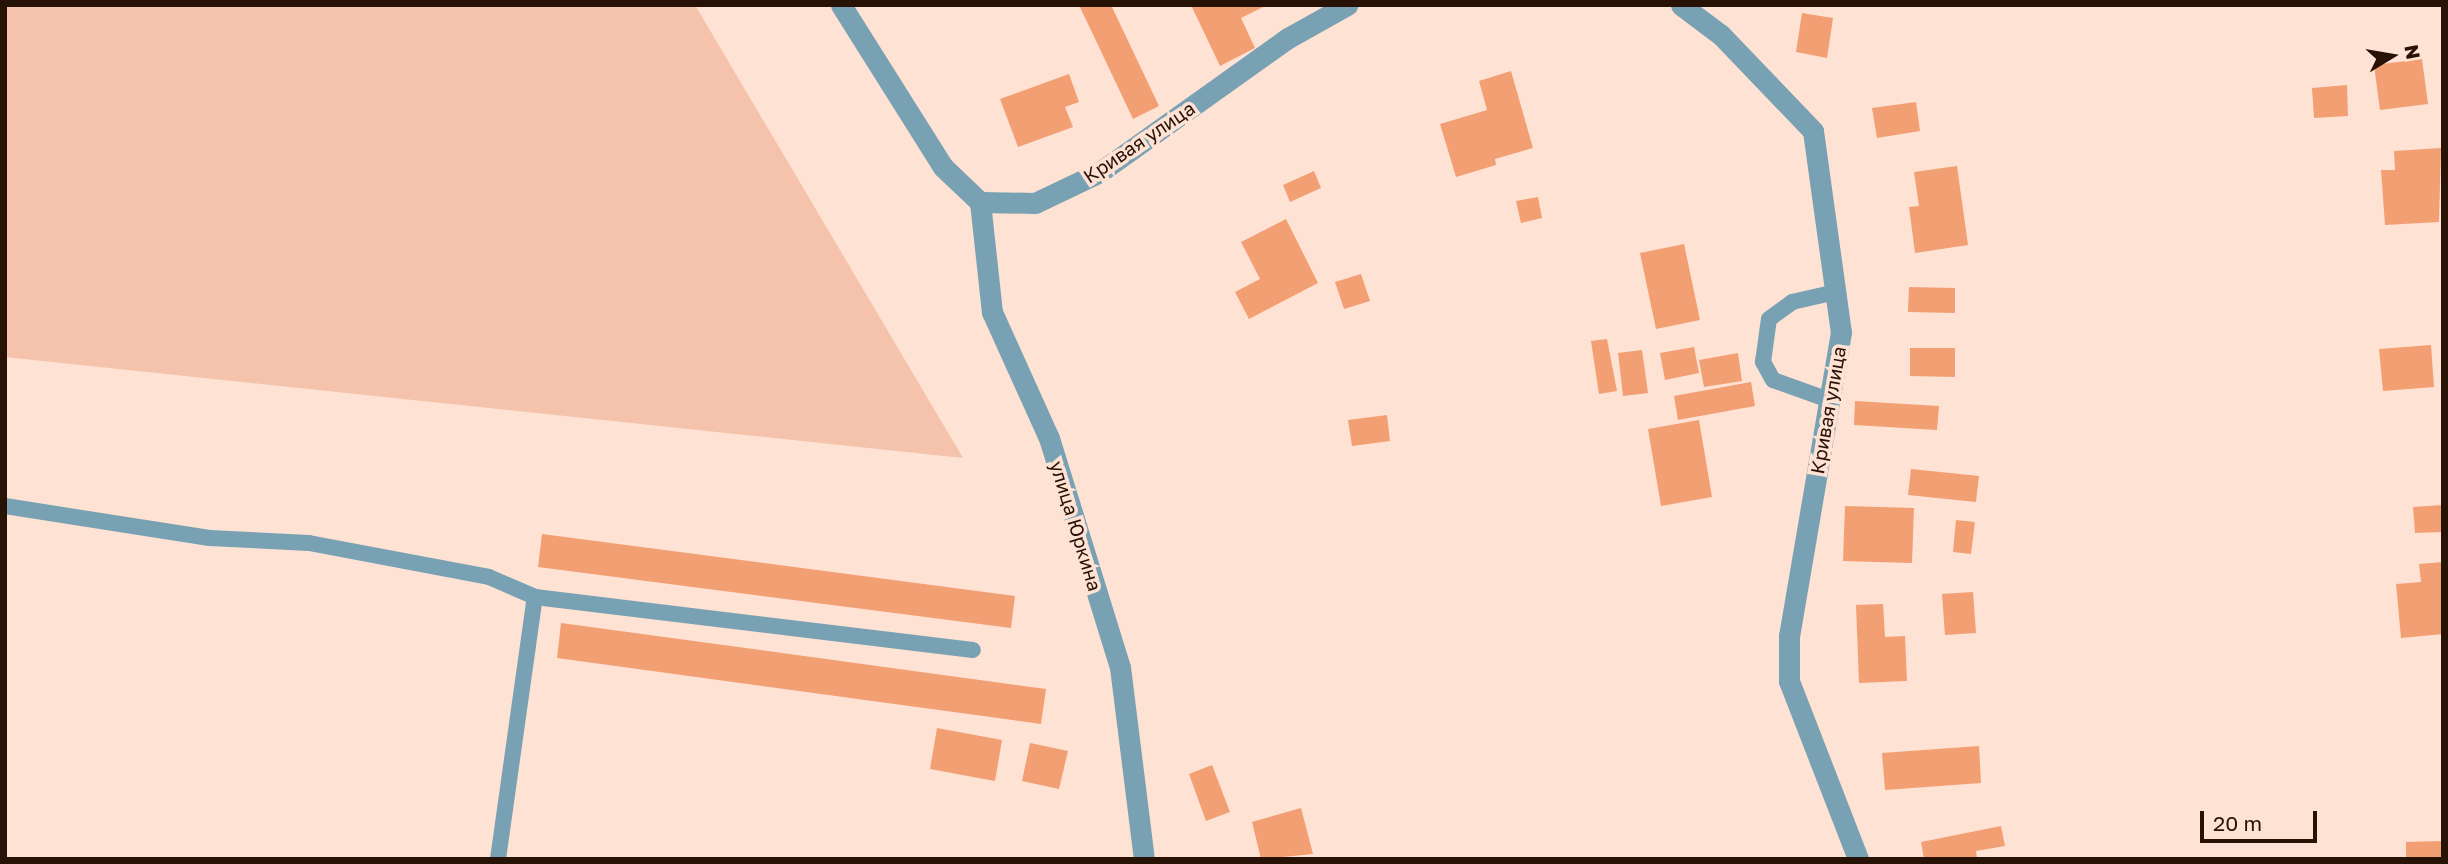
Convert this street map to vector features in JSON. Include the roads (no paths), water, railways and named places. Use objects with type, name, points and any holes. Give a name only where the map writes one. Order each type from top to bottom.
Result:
[{"type":"street","points":[[841,5],[943,167],[980,202]]},
{"type":"street","name":"Кривая улица","points":[[980,202],[1035,203],[1100,172],[1288,38],[1347,5]]},
{"type":"street","name":"Кривая улица","points":[[1681,5],[1721,35],[1812,131],[1841,332],[1789,635],[1789,681],[1858,859]]},
{"type":"street","name":"улица Юркина","points":[[980,202],[992,312],[1049,438],[1120,667],[1144,859]]},
{"type":"lane","points":[[1829,400],[1773,380],[1763,362],[1769,319],[1792,302],[1836,292]]},
{"type":"lane","points":[[5,506],[210,538],[309,543],[489,577],[535,597],[973,650]]},
{"type":"lane","points":[[498,859],[535,597]]}]
